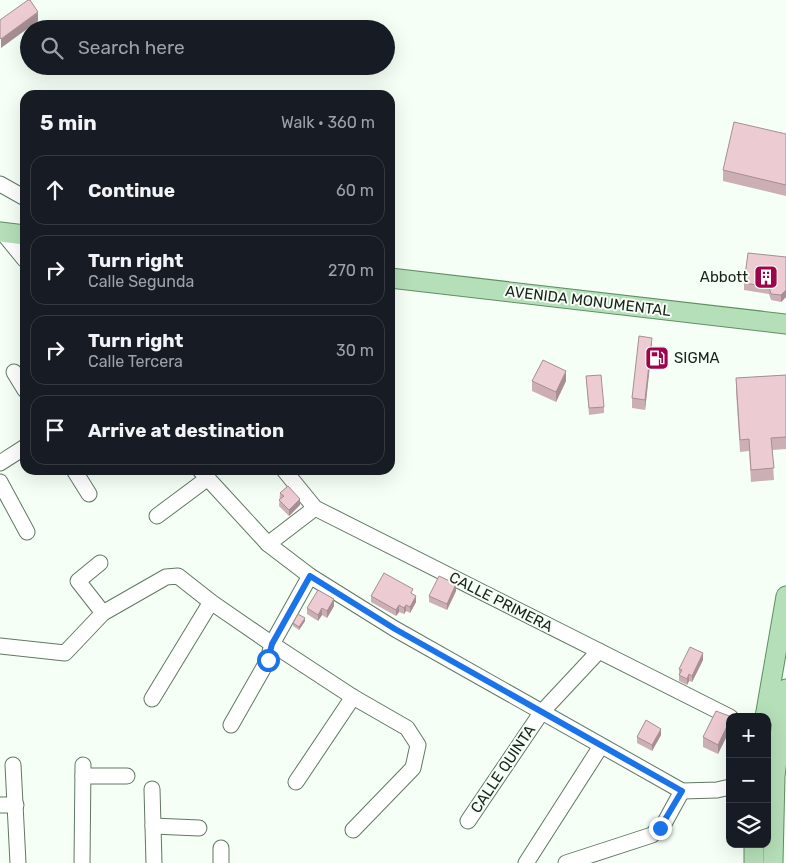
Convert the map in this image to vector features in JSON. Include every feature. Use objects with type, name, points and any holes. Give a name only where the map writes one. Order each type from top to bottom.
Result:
[{"type":"main road","points":[[2,232],[20,234]]},
{"type":"main road","name":"AVENIDA MONUMENTAL","points":[[395,279],[786,324]]},
{"type":"main road","points":[[766,713],[782,639],[786,596]]},
{"type":"main road","points":[[773,863],[771,777],[786,689]]},
{"type":"street","points":[[0,184],[20,195]]},
{"type":"street","points":[[2,232],[20,254]]},
{"type":"street","points":[[14,372],[20,382]]},
{"type":"street","points":[[0,463],[20,450]]},
{"type":"street","points":[[77,475],[88,494]]},
{"type":"street","points":[[157,516],[203,475]]},
{"type":"street","points":[[205,475],[268,544],[310,576],[395,629],[682,791],[726,788]]},
{"type":"street","name":"CALLE PRIMERA","points":[[288,475],[315,508],[726,715]]},
{"type":"street","points":[[0,482],[27,532]]},
{"type":"street","points":[[268,544],[315,508]]},
{"type":"street","points":[[100,563],[78,581],[103,613]]},
{"type":"street","points":[[0,646],[64,653],[103,613],[172,575],[178,576],[211,602],[272,644],[353,697],[407,728],[418,745],[413,768],[353,830]]},
{"type":"street","points":[[231,725],[268,660],[272,644],[310,576]]},
{"type":"street","points":[[152,699],[211,602]]},
{"type":"street","name":"CALLE QUINTA","points":[[468,821],[541,713],[599,651]]},
{"type":"street","points":[[296,782],[353,697]]},
{"type":"street","points":[[526,863],[601,746]]},
{"type":"street","points":[[13,765],[18,863]]},
{"type":"street","points":[[82,863],[83,771],[127,776]]},
{"type":"street","points":[[152,790],[154,863]]},
{"type":"street","points":[[566,863],[652,835],[665,822],[682,791]]},
{"type":"street","points":[[0,805],[16,804]]},
{"type":"street","points":[[153,826],[199,828]]},
{"type":"building","points":[[28,0],[30,0],[38,12],[27,20],[20,20],[20,25],[1,39],[0,20]]},
{"type":"building","points":[[734,122],[786,134],[786,185],[723,170]]},
{"type":"building","name":"Abbott","points":[[748,253],[786,257],[786,290],[781,295],[771,294],[769,287],[744,283]]},
{"type":"building","points":[[639,336],[652,338],[645,400],[632,398]]},
{"type":"building","points":[[543,360],[566,371],[556,392],[532,381]]},
{"type":"building","points":[[601,375],[604,407],[589,408],[586,376]]},
{"type":"building","points":[[786,375],[786,437],[771,438],[774,468],[751,470],[749,439],[740,440],[736,378]]},
{"type":"building","points":[[288,486],[300,499],[289,510],[279,500],[284,496],[280,493]]},
{"type":"building","points":[[384,573],[413,589],[411,593],[416,596],[410,607],[406,605],[404,608],[399,605],[396,610],[371,596]]},
{"type":"building","points":[[439,576],[456,584],[447,604],[429,596]]},
{"type":"building","points":[[318,590],[334,599],[327,611],[322,608],[318,615],[307,608]]},
{"type":"building","points":[[298,614],[305,618],[299,627],[293,623]]},
{"type":"building","points":[[690,647],[703,653],[692,676],[689,674],[687,679],[679,675],[682,670],[679,669]]},
{"type":"building","points":[[716,711],[726,715],[726,728],[718,745],[703,737]]},
{"type":"building","points":[[646,720],[661,729],[652,745],[637,737]]},
{"type":"place","name":"Abbott","points":[[766,277]]},
{"type":"place","name":"SIGMA","points":[[657,358]]},
{"type":"route","points":[[268,660],[272,644],[310,576],[395,629],[682,791],[660,828]]}]
